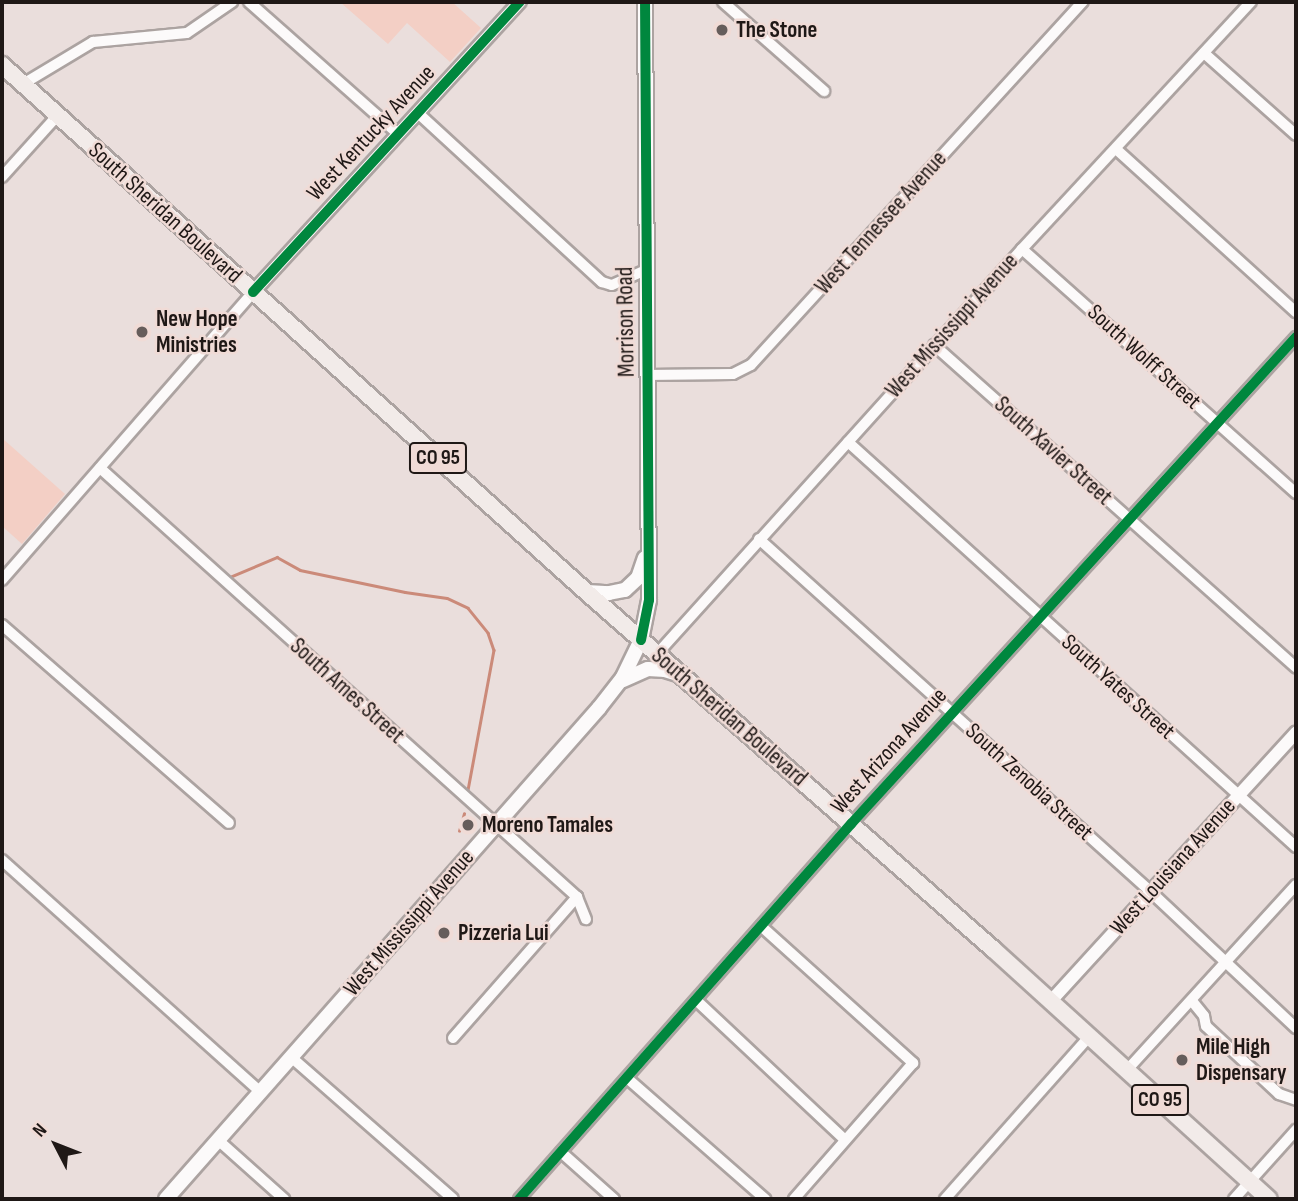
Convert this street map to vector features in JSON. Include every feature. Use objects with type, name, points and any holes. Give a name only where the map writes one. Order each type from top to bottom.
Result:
[{"type":"main road","name":"Morrison Road","points":[[641,640],[649,600],[645,2]]},
{"type":"main road","name":"South Sheridan Boulevard","points":[[2,65],[587,592],[1051,1002],[1269,1199]]},
{"type":"main road","points":[[587,592],[615,593],[630,587],[641,571],[649,544]]},
{"type":"main road","name":"West Mississippi Avenue","points":[[166,1199],[617,686],[641,640]]},
{"type":"main road","points":[[617,686],[633,674],[648,669],[665,670],[684,677]]},
{"type":"street","points":[[23,84],[93,42],[187,33],[232,2]]},
{"type":"street","points":[[249,2],[398,134]]},
{"type":"street","name":"West Kentucky Avenue","points":[[2,580],[253,292],[520,2]]},
{"type":"street","points":[[723,2],[824,91]]},
{"type":"street","name":"West Tennessee Avenue","points":[[647,375],[733,374],[751,365],[1083,2]]},
{"type":"street","name":"West Mississippi Avenue","points":[[657,654],[1022,248],[1251,2]]},
{"type":"street","points":[[1204,53],[1296,135]]},
{"type":"street","points":[[418,113],[602,282],[612,285],[646,270]]},
{"type":"street","points":[[2,177],[58,115]]},
{"type":"street","points":[[1115,149],[1296,312]]},
{"type":"street","name":"South Wolff Street","points":[[1022,248],[1296,494]]},
{"type":"street","name":"West Arizona Avenue","points":[[519,1199],[851,824],[1296,337]]},
{"type":"street","name":"South Xavier Street","points":[[934,345],[1296,668]]},
{"type":"street","name":"South Yates Street","points":[[848,442],[1296,847]]},
{"type":"street","name":"South Ames Street","points":[[100,468],[577,897],[586,919]]},
{"type":"street","name":"South Zenobia Street","points":[[759,539],[1151,892],[1296,1028]]},
{"type":"street","points":[[2,625],[229,823]]},
{"type":"street","name":"West Louisiana Avenue","points":[[1051,1002],[1296,733]]},
{"type":"street","points":[[2,860],[261,1092]]},
{"type":"street","points":[[1127,1070],[1296,885]]},
{"type":"street","points":[[453,1038],[577,897]]},
{"type":"street","points":[[761,926],[913,1063],[794,1199]]},
{"type":"street","points":[[696,1000],[845,1140]]},
{"type":"street","points":[[1192,1001],[1204,1016],[1206,1026],[1279,1094],[1296,1100]]},
{"type":"street","points":[[945,1199],[1089,1037]]},
{"type":"street","points":[[292,1057],[453,1199]]},
{"type":"street","points":[[627,1078],[765,1199]]},
{"type":"street","points":[[1234,1199],[1296,1130]]},
{"type":"street","points":[[218,1140],[285,1199]]},
{"type":"street","points":[[561,1152],[614,1199]]},
{"type":"shaded area","points":[[340,2],[452,2],[481,28],[450,62],[407,23],[388,44]]},
{"type":"shaded area","points":[[2,438],[65,494],[22,544],[2,526]]},
{"type":"waterway","points":[[230,577],[277,557],[300,570],[447,598],[468,608],[488,633],[494,650],[468,790]]},
{"type":"waterway","points":[[459,831],[464,814]]},
{"type":"cycle path","points":[[253,292],[520,2]]},
{"type":"cycle path","points":[[641,640],[649,600],[645,2]]},
{"type":"cycle path","points":[[519,1199],[851,824],[1296,337]]},
{"type":"place","name":"The Stone","points":[[722,30]]},
{"type":"place","name":"New Hope Ministries","points":[[142,332]]},
{"type":"place","name":"Moreno Tamales","points":[[468,825]]},
{"type":"place","name":"Pizzeria Lui","points":[[444,933]]},
{"type":"place","name":"Mile High Dispensary","points":[[1182,1060]]}]
